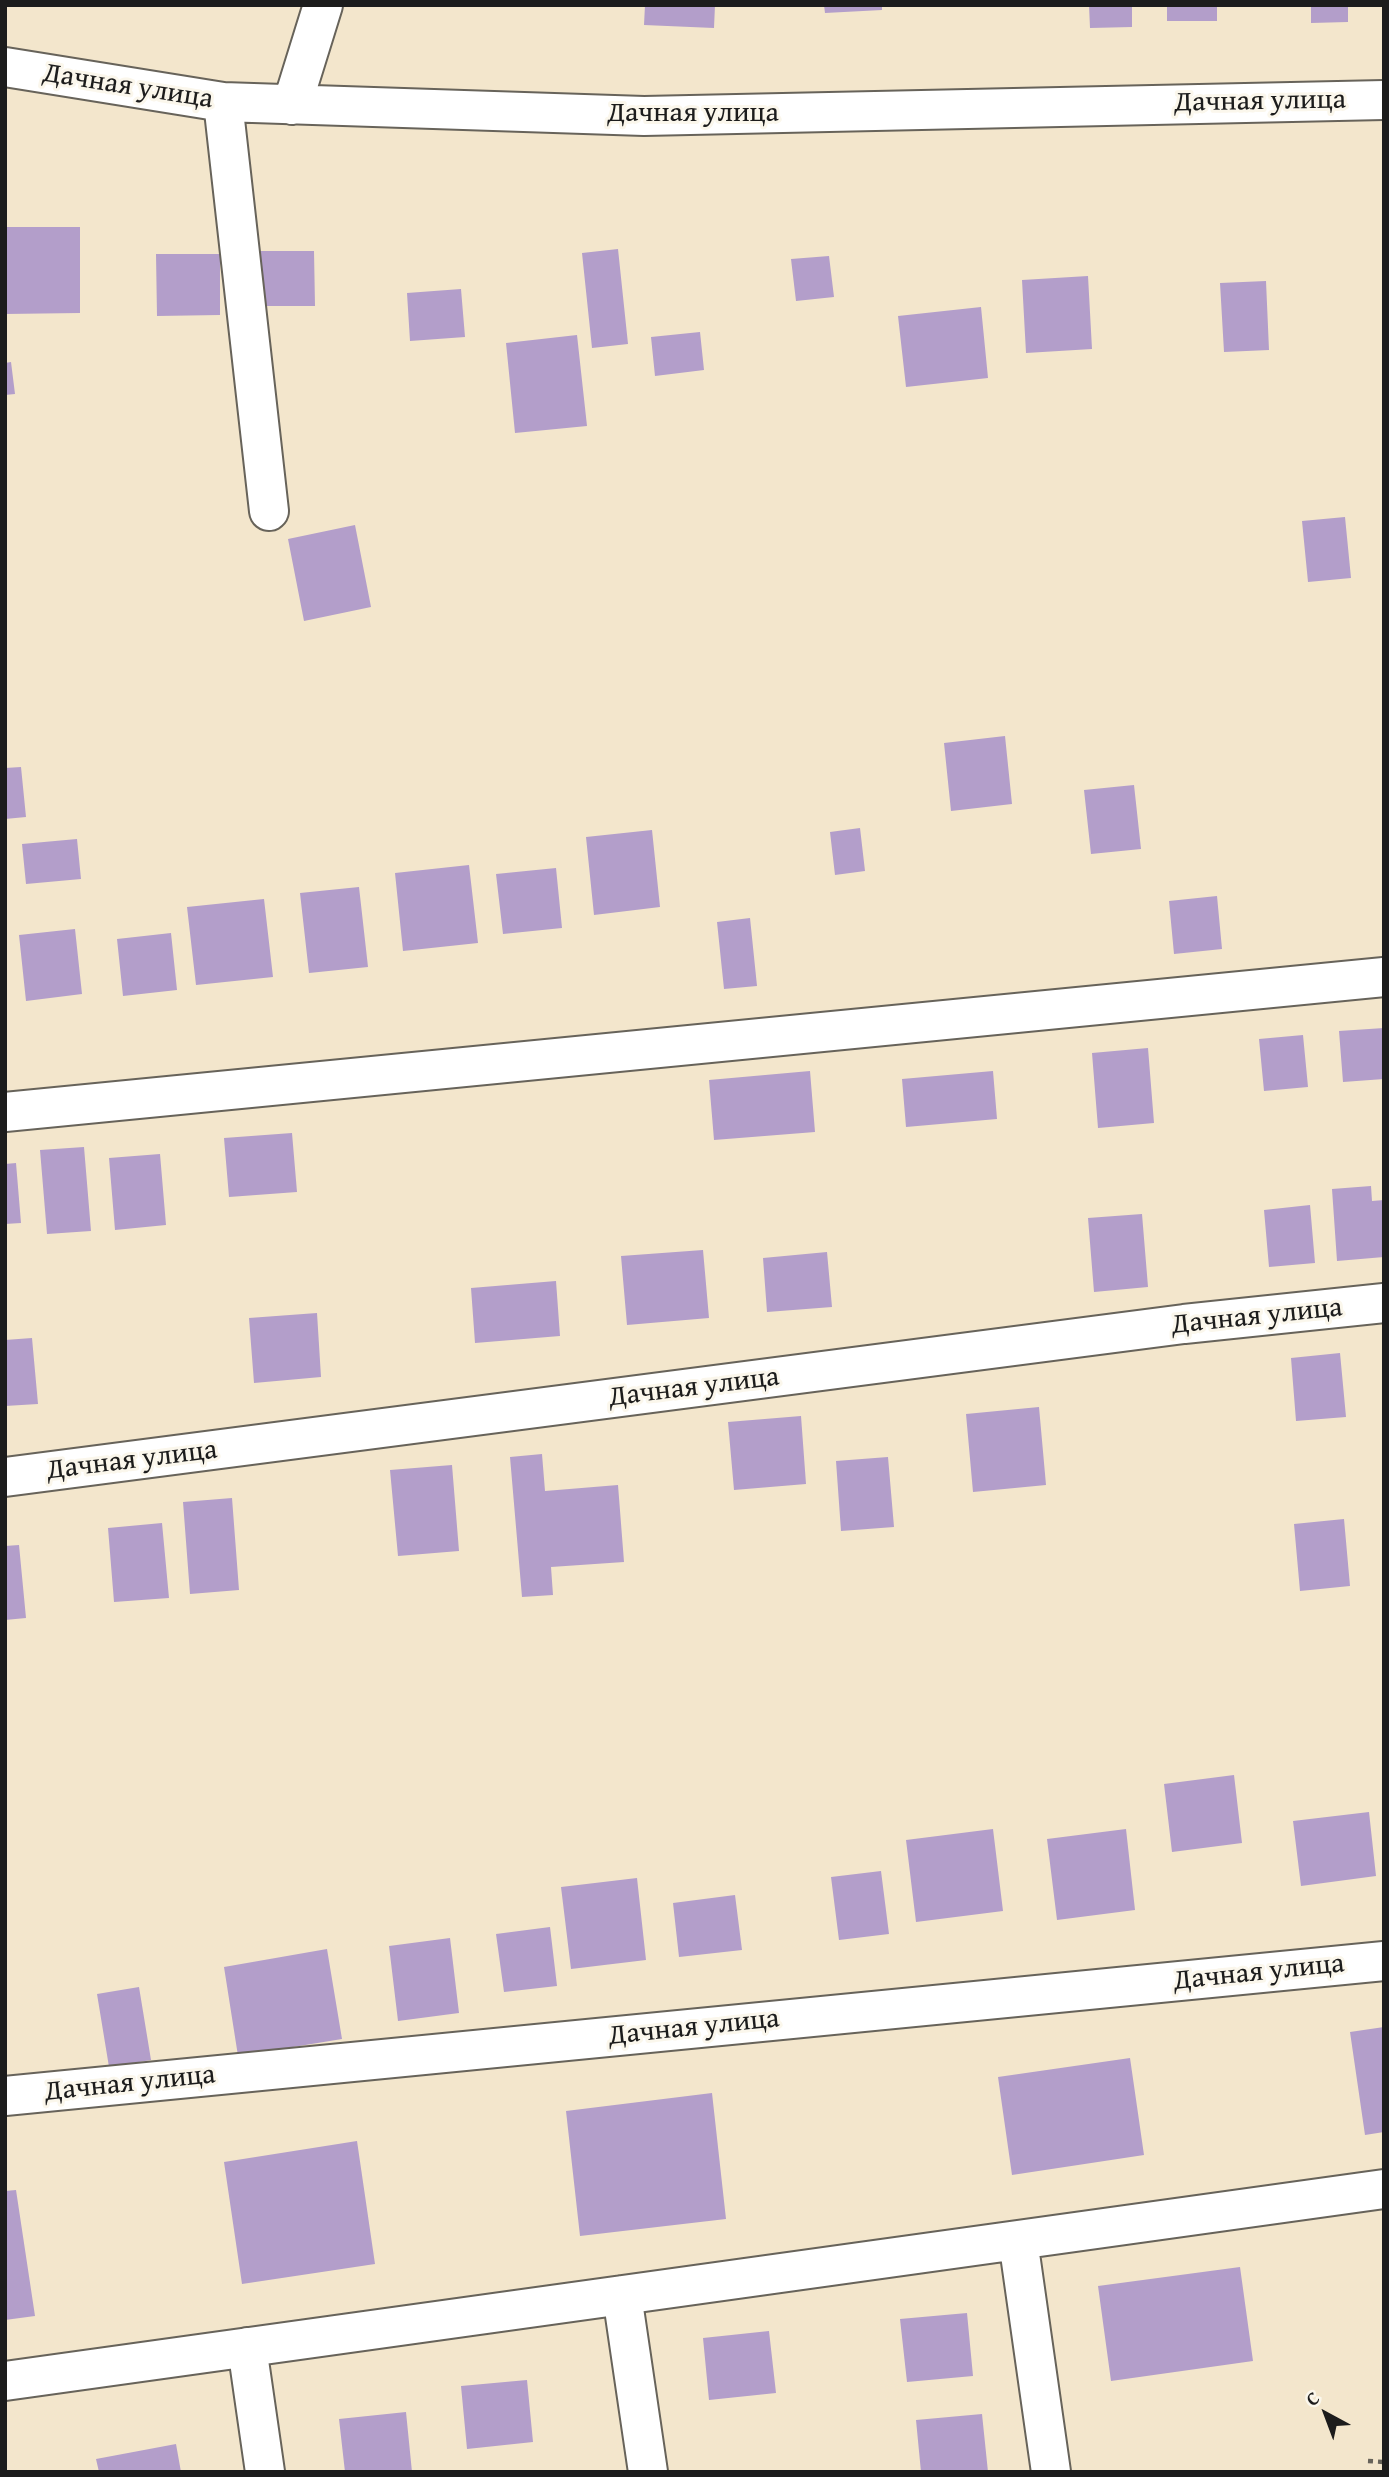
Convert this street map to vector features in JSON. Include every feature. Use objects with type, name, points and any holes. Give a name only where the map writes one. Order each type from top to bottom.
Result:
[{"type":"street","points":[[292,104],[323,5]]},
{"type":"street","name":"Дачная улица","points":[[5,67],[223,102],[644,116],[1384,100]]},
{"type":"street","points":[[223,102],[269,511]]},
{"type":"street","points":[[5,1112],[1384,977]]},
{"type":"street","name":"Дачная улица","points":[[5,1477],[1143,1329],[1384,1303]]},
{"type":"street","name":"Дачная улица","points":[[5,2096],[1384,1961]]},
{"type":"street","points":[[5,2381],[1384,2189]]},
{"type":"street","points":[[1018,2240],[1051,2472]]},
{"type":"street","points":[[622,2295],[648,2472]]},
{"type":"street","points":[[247,2347],[265,2472]]},
{"type":"path","points":[[1368,2461],[1384,2462]]},
{"type":"building","points":[[645,5],[715,5],[714,28],[644,25]]},
{"type":"building","points":[[824,5],[882,5],[882,10],[825,13]]},
{"type":"building","points":[[1089,5],[1132,5],[1132,27],[1090,28]]},
{"type":"building","points":[[1167,5],[1217,5],[1217,21],[1167,21]]},
{"type":"building","points":[[1311,5],[1348,5],[1348,22],[1311,23]]},
{"type":"building","points":[[5,227],[80,227],[80,313],[5,314]]},
{"type":"building","points":[[618,249],[628,344],[592,348],[582,253]]},
{"type":"building","points":[[255,251],[314,251],[315,306],[255,306]]},
{"type":"building","points":[[156,254],[220,254],[220,315],[157,316]]},
{"type":"building","points":[[829,256],[834,297],[796,301],[791,259]]},
{"type":"building","points":[[1088,276],[1092,349],[1026,353],[1022,280]]},
{"type":"building","points":[[1266,281],[1269,350],[1224,352],[1220,283]]},
{"type":"building","points":[[461,289],[465,337],[410,341],[407,293]]},
{"type":"building","points":[[981,307],[988,378],[906,387],[898,316]]},
{"type":"building","points":[[700,332],[704,370],[655,376],[651,337]]},
{"type":"building","points":[[577,335],[587,426],[515,433],[506,343]]},
{"type":"building","points":[[11,362],[15,394],[5,395],[5,363]]},
{"type":"building","points":[[1345,517],[1351,578],[1308,582],[1302,521]]},
{"type":"building","points":[[355,525],[371,607],[304,621],[288,539]]},
{"type":"building","points":[[1005,736],[1012,804],[951,811],[944,743]]},
{"type":"building","points":[[21,767],[26,817],[5,819],[5,768]]},
{"type":"building","points":[[1134,785],[1141,849],[1091,854],[1084,790]]},
{"type":"building","points":[[860,828],[865,871],[835,875],[830,832]]},
{"type":"building","points":[[652,830],[660,907],[594,915],[586,837]]},
{"type":"building","points":[[77,839],[81,879],[26,884],[22,844]]},
{"type":"building","points":[[469,865],[478,943],[403,951],[395,873]]},
{"type":"building","points":[[556,868],[562,928],[503,934],[496,874]]},
{"type":"building","points":[[359,887],[368,967],[309,973],[300,893]]},
{"type":"building","points":[[1217,896],[1222,949],[1174,954],[1169,901]]},
{"type":"building","points":[[264,899],[273,977],[196,985],[187,907]]},
{"type":"building","points":[[750,918],[757,986],[724,989],[717,922]]},
{"type":"building","points":[[75,929],[82,994],[26,1001],[19,935]]},
{"type":"building","points":[[171,933],[177,990],[123,996],[117,939]]},
{"type":"building","points":[[1384,1028],[1384,1079],[1343,1082],[1339,1031]]},
{"type":"building","points":[[1303,1035],[1308,1087],[1264,1091],[1259,1039]]},
{"type":"building","points":[[1148,1048],[1154,1123],[1098,1128],[1092,1053]]},
{"type":"building","points":[[810,1071],[815,1132],[714,1140],[709,1080]]},
{"type":"building","points":[[993,1071],[997,1119],[906,1127],[902,1079]]},
{"type":"building","points":[[292,1133],[297,1192],[229,1197],[224,1138]]},
{"type":"building","points":[[84,1147],[91,1231],[47,1234],[40,1150]]},
{"type":"building","points":[[160,1154],[166,1225],[115,1230],[109,1158]]},
{"type":"building","points":[[16,1163],[21,1223],[5,1224],[5,1164]]},
{"type":"building","points":[[1371,1186],[1372,1201],[1384,1200],[1384,1257],[1337,1261],[1332,1189]]},
{"type":"building","points":[[1310,1205],[1315,1263],[1269,1267],[1264,1210]]},
{"type":"building","points":[[1142,1214],[1148,1287],[1094,1292],[1088,1218]]},
{"type":"building","points":[[703,1250],[709,1318],[627,1325],[621,1256]]},
{"type":"building","points":[[827,1252],[832,1307],[767,1312],[763,1258]]},
{"type":"building","points":[[556,1281],[560,1336],[475,1343],[471,1288]]},
{"type":"building","points":[[317,1313],[321,1377],[254,1383],[249,1318]]},
{"type":"building","points":[[32,1338],[38,1404],[5,1406],[5,1340]]},
{"type":"building","points":[[1340,1353],[1346,1417],[1296,1421],[1291,1358]]},
{"type":"building","points":[[1039,1407],[1046,1485],[973,1492],[966,1414]]},
{"type":"building","points":[[801,1416],[806,1484],[734,1490],[728,1422]]},
{"type":"building","points":[[542,1454],[545,1491],[618,1485],[624,1562],[551,1567],[553,1595],[522,1597],[510,1457]]},
{"type":"building","points":[[888,1457],[894,1527],[841,1531],[836,1461]]},
{"type":"building","points":[[452,1465],[459,1551],[398,1556],[390,1470]]},
{"type":"building","points":[[232,1498],[239,1590],[190,1594],[183,1502]]},
{"type":"building","points":[[1344,1519],[1350,1586],[1300,1591],[1294,1524]]},
{"type":"building","points":[[162,1523],[169,1598],[114,1602],[108,1528]]},
{"type":"building","points":[[19,1545],[26,1618],[5,1620],[5,1546]]},
{"type":"building","points":[[1234,1775],[1242,1843],[1172,1852],[1164,1784]]},
{"type":"building","points":[[1369,1812],[1376,1876],[1301,1886],[1293,1821]]},
{"type":"building","points":[[993,1829],[1003,1911],[916,1922],[906,1840]]},
{"type":"building","points":[[1126,1829],[1135,1910],[1057,1920],[1047,1839]]},
{"type":"building","points":[[881,1871],[889,1934],[839,1940],[831,1877]]},
{"type":"building","points":[[637,1878],[646,1960],[571,1969],[561,1887]]},
{"type":"building","points":[[735,1895],[742,1950],[679,1957],[673,1903]]},
{"type":"building","points":[[550,1927],[557,1986],[504,1992],[496,1934]]},
{"type":"building","points":[[450,1938],[459,2013],[398,2021],[389,1946]]},
{"type":"building","points":[[327,1949],[342,2039],[238,2056],[224,1967]]},
{"type":"building","points":[[139,1987],[151,2060],[109,2067],[97,1994]]},
{"type":"building","points":[[1384,2027],[1384,2132],[1365,2135],[1350,2032]]},
{"type":"building","points":[[1130,2058],[1144,2155],[1012,2175],[998,2077]]},
{"type":"building","points":[[712,2093],[726,2219],[580,2236],[566,2111]]},
{"type":"building","points":[[357,2141],[375,2264],[242,2284],[224,2162]]},
{"type":"building","points":[[16,2190],[35,2316],[5,2320],[5,2191]]},
{"type":"building","points":[[1240,2267],[1253,2361],[1111,2381],[1098,2286]]},
{"type":"building","points":[[967,2313],[973,2376],[907,2382],[900,2319]]},
{"type":"building","points":[[769,2331],[776,2393],[709,2400],[703,2338]]},
{"type":"building","points":[[527,2380],[533,2442],[467,2449],[461,2386]]},
{"type":"building","points":[[406,2412],[412,2472],[345,2472],[339,2419]]},
{"type":"building","points":[[982,2414],[988,2472],[921,2472],[916,2420]]},
{"type":"building","points":[[176,2444],[181,2472],[99,2472],[96,2459]]}]
